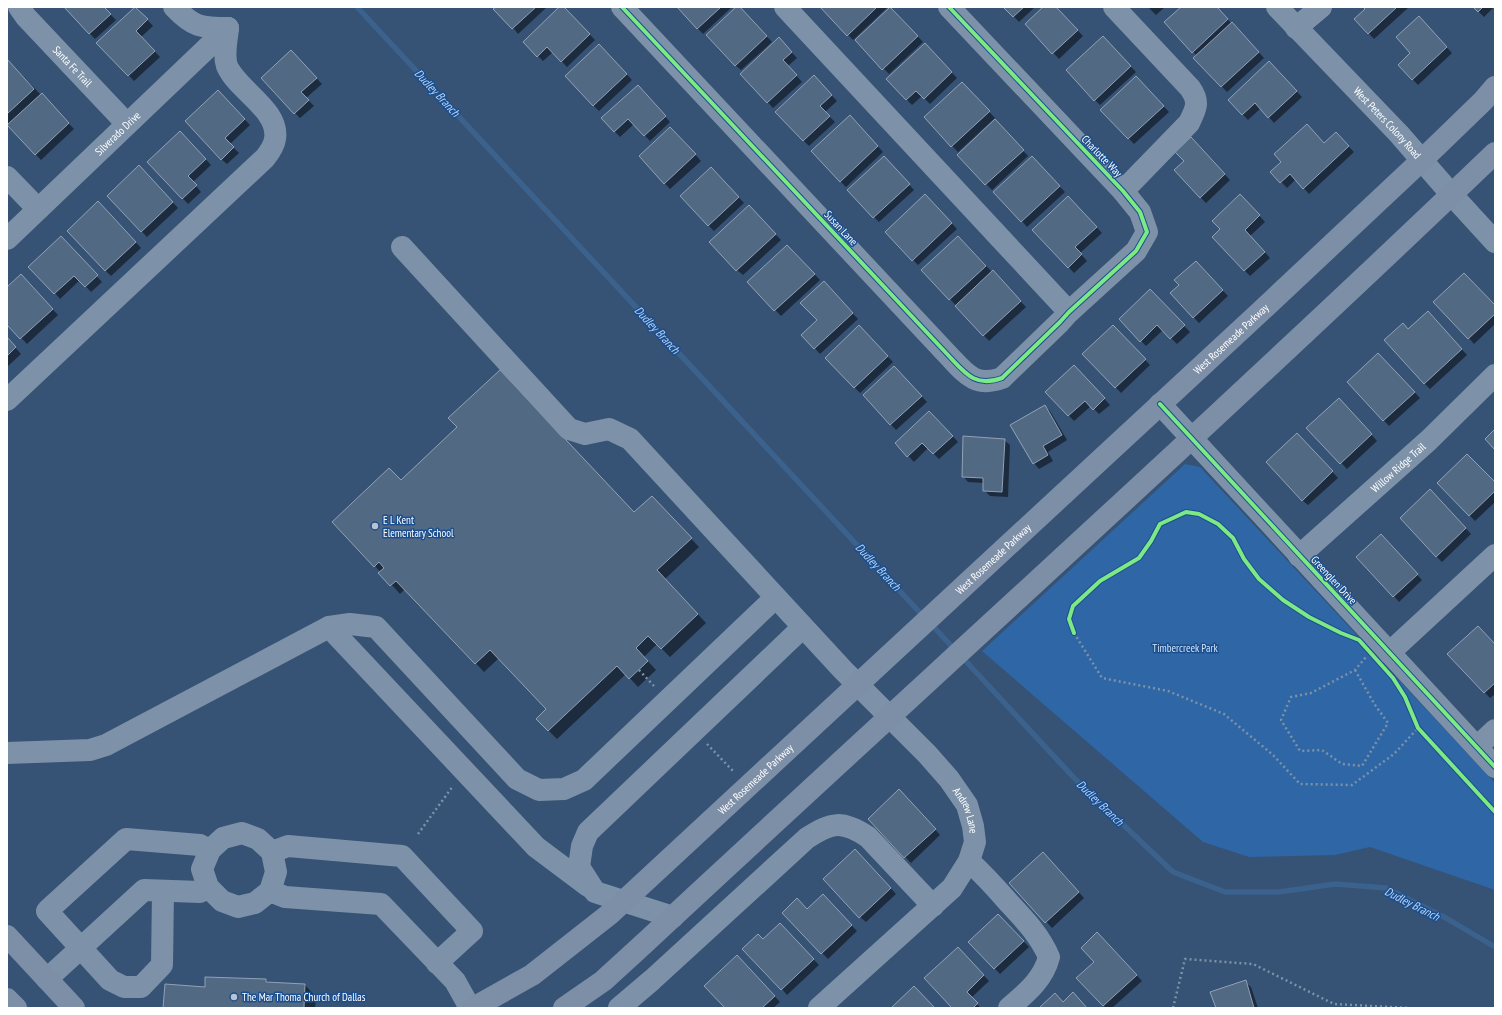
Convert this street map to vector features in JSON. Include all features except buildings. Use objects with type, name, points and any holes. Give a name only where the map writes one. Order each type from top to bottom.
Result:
[{"type":"main road","name":"West Rosemeade Parkway","points":[[471,1008],[532,975],[591,929],[623,901],[972,579],[1422,160],[1483,101],[1495,87]]},
{"type":"main road","points":[[564,1008],[603,981],[673,917],[890,716],[1005,612],[1452,195],[1495,153]]},
{"type":"main road","points":[[7,936],[74,1008]]},
{"type":"street","name":"Santa Fe Trail","points":[[19,7],[26,17],[127,124]]},
{"type":"street","points":[[7,400],[197,224],[265,158],[272,149],[275,139],[275,131],[270,116],[235,79],[228,67],[226,54],[228,28],[206,28],[192,23],[174,7]]},
{"type":"street","name":"Susan Lane","points":[[622,7],[966,373],[980,381],[992,381],[1002,378],[1065,317]]},
{"type":"street","points":[[786,7],[1065,317]]},
{"type":"street","name":"Charlotte Way","points":[[948,7],[1123,191],[1140,212],[1147,232],[1136,251],[1065,317]]},
{"type":"street","points":[[1114,7],[1190,88],[1197,101],[1195,111],[1189,123],[1123,191]]},
{"type":"street","name":"West Peters Colony Road","points":[[1277,7],[1399,134],[1495,242]]},
{"type":"street","points":[[1296,28],[1321,7]]},
{"type":"street","name":"Silverado Drive","points":[[7,239],[228,28]]},
{"type":"street","points":[[7,177],[38,209]]},
{"type":"street","name":"Andrew Lane","points":[[402,247],[569,430],[585,434],[609,429],[630,439],[803,628],[950,779],[967,805],[973,826],[974,842],[969,861],[952,888],[819,1008]]},
{"type":"street","name":"Willow Ridge Trail","points":[[1299,556],[1429,440],[1495,375]]},
{"type":"street","name":"Greenglen Drive","points":[[1160,404],[1299,556],[1380,652],[1477,747],[1495,767]]},
{"type":"street","points":[[1380,652],[1495,555]]},
{"type":"street","points":[[7,753],[90,750],[106,744],[329,627],[350,624],[376,627],[517,779],[539,790],[564,789],[584,780],[775,598]]},
{"type":"street","points":[[329,627],[536,847],[596,892],[673,917]]},
{"type":"street","points":[[596,892],[579,867],[582,846],[588,832],[803,628]]},
{"type":"street","points":[[1477,747],[1495,730]]},
{"type":"street","points":[[619,1008],[652,980],[807,838],[822,829],[838,824],[855,829],[868,837],[933,906]]},
{"type":"street","points":[[242,833],[258,839],[272,852],[276,872],[270,891],[256,903],[238,907],[222,901],[208,887],[202,869],[210,850],[223,838],[242,833]]},
{"type":"street","points":[[163,891],[162,966],[141,987],[124,987],[110,980],[47,911],[126,839],[200,844],[210,850]]},
{"type":"street","points":[[272,852],[288,846],[402,856],[472,931],[437,963]]},
{"type":"street","points":[[969,861],[984,875],[1032,928],[1044,945],[1049,957],[1046,969],[1032,987],[1009,1008]]},
{"type":"street","points":[[47,979],[144,890],[200,892],[208,887]]},
{"type":"street","points":[[270,891],[285,897],[381,904],[454,981],[471,1008]]},
{"type":"path","points":[[1074,633],[1102,678],[1168,691],[1224,714],[1273,755],[1300,784],[1352,785],[1394,754],[1418,728]]},
{"type":"path","points":[[1355,670],[1375,705],[1388,723],[1362,766],[1342,764],[1322,750],[1300,750],[1281,720],[1291,696],[1311,693],[1355,670],[1380,652]]},
{"type":"path","points":[[1173,1008],[1185,959],[1253,964],[1334,1004],[1410,1008]]},
{"type":"green space","name":"Timbercreek Park","points":[[1185,464],[1200,467],[1495,783],[1495,890],[1370,847],[1335,855],[1249,857],[1203,842],[982,651]]},
{"type":"waterway","name":"Dudley Branch","points":[[357,7],[924,617]]},
{"type":"waterway","name":"Dudley Branch","points":[[930,623],[955,650]]},
{"type":"waterway","name":"Dudley Branch","points":[[961,656],[1075,779],[1173,872],[1225,892],[1279,892],[1335,884],[1386,888],[1446,918],[1495,947]]},
{"type":"cycle path","points":[[622,7],[960,368],[965,373],[978,380],[993,381],[1002,378],[1069,312],[1136,251],[1147,232],[1140,212],[1123,191],[949,7]]},
{"type":"cycle path","points":[[1160,404],[1495,767]]},
{"type":"cycle path","points":[[1074,633],[1069,619],[1073,606],[1100,581],[1139,558],[1151,541],[1160,524],[1186,512],[1199,514],[1218,524],[1233,538],[1244,559],[1259,579],[1283,600],[1309,617],[1359,640],[1393,678],[1405,697],[1418,728],[1495,812]]},
{"type":"place","name":"E L Kent Elementary School","points":[[375,526]]},
{"type":"place","name":"The Mar Thoma Church of Dallas","points":[[234,997]]}]
